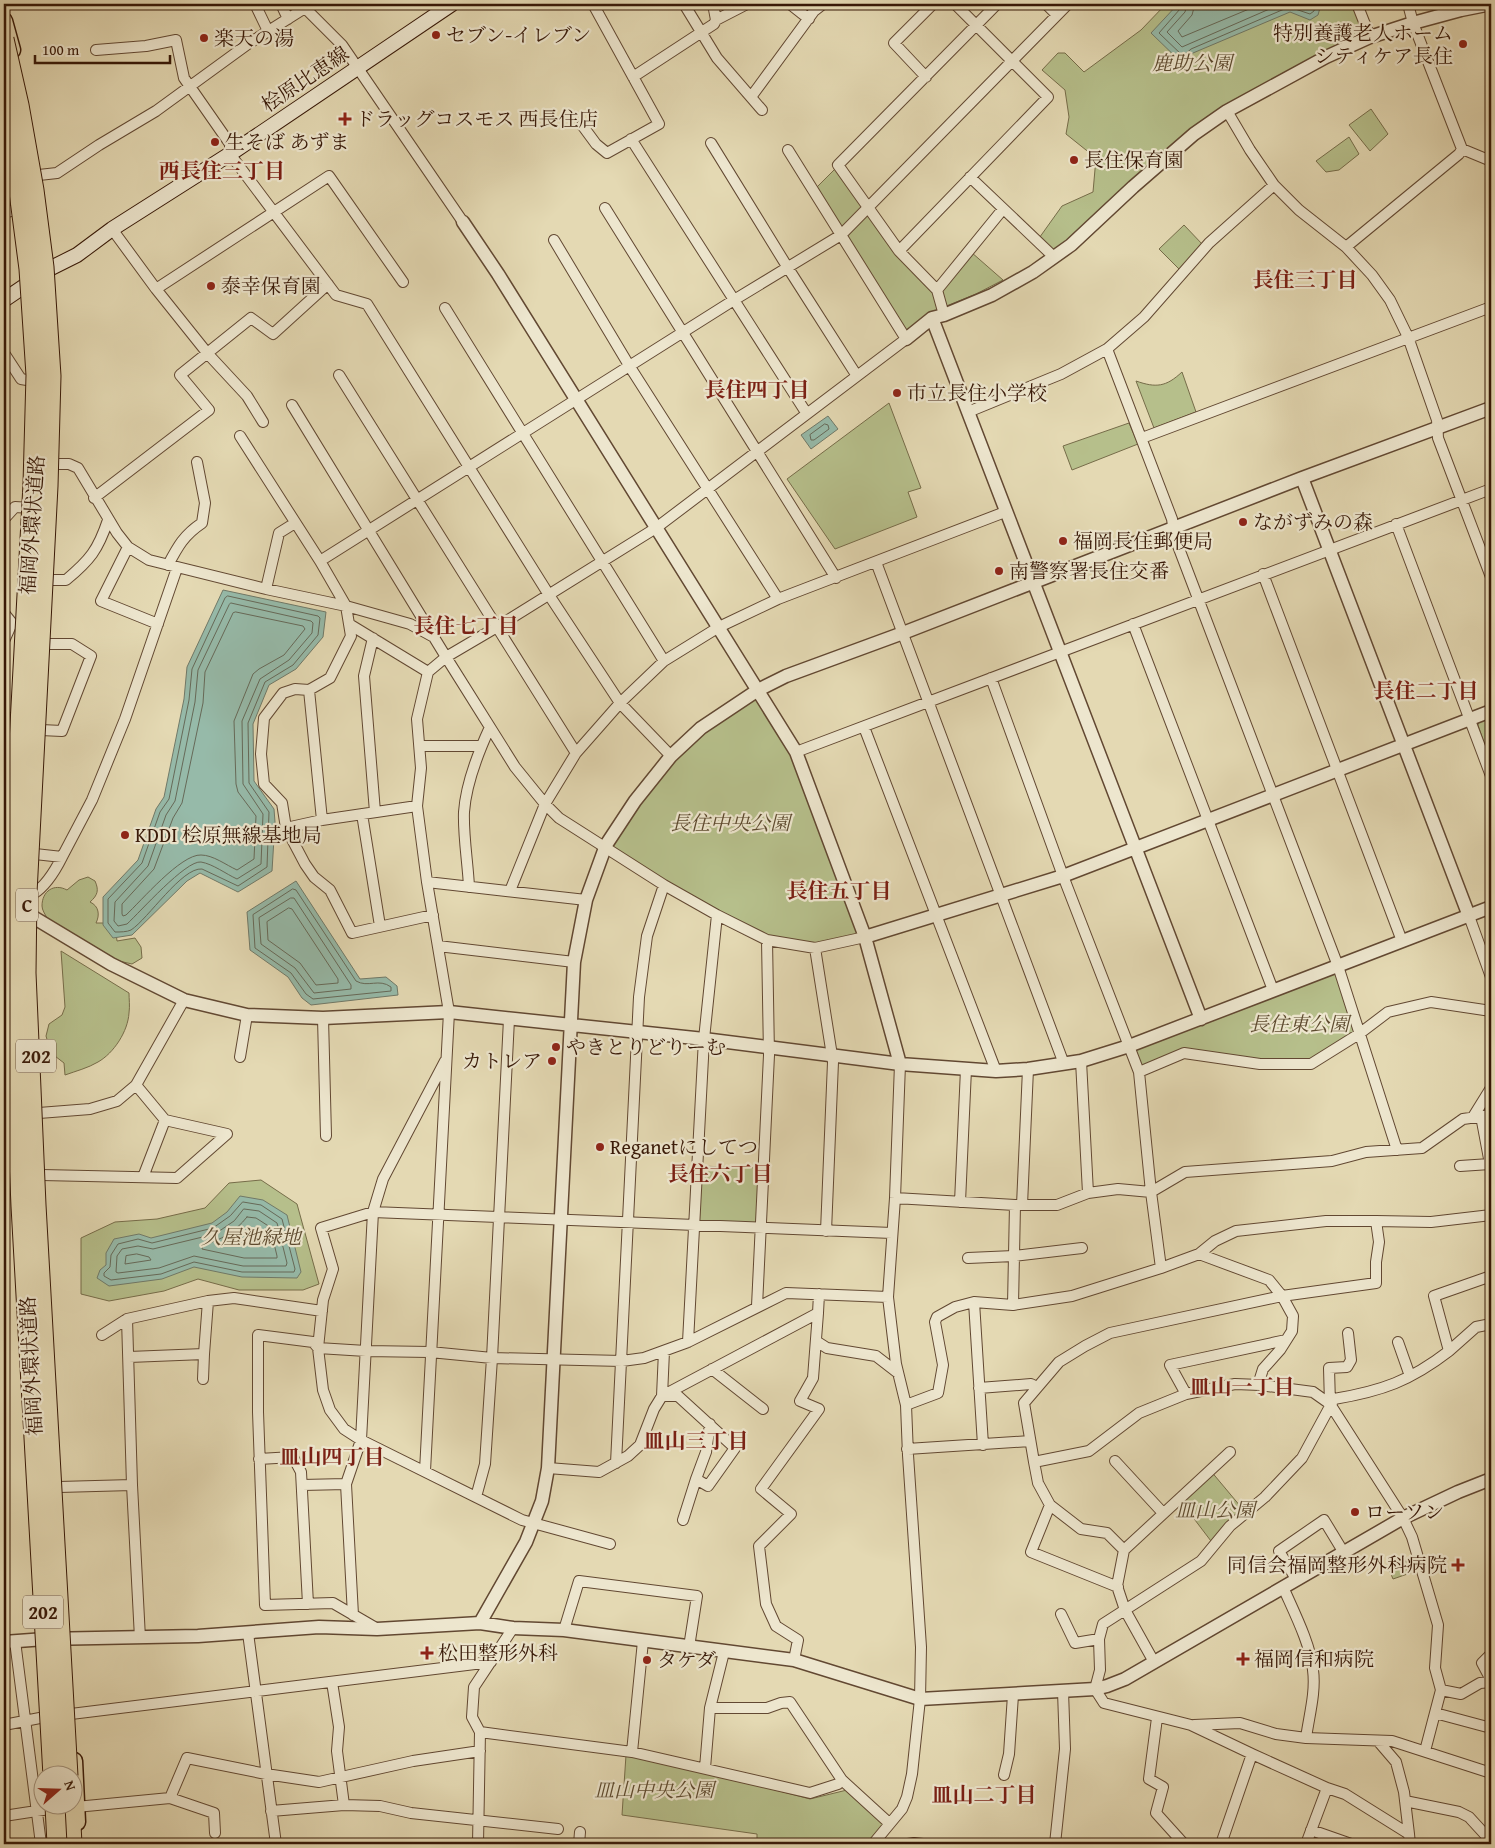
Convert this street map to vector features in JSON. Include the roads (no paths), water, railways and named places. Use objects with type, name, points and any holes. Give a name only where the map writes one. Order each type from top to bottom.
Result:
[{"type":"highway","name":"福岡外環状道路","points":[[4,21],[19,78],[39,175],[51,268],[58,378],[58,464],[41,730],[33,918],[34,1011],[42,1175],[72,1714],[65,1766]]},
{"type":"highway","name":"C","points":[[4,39],[19,105],[34,190],[44,267],[51,376],[48,486],[27,893],[26,973],[36,1205],[67,1766]]},
{"type":"highway","name":"福岡外環状道路","points":[[4,112],[22,208],[34,337],[32,508],[11,719],[7,900],[12,1015],[11,1113],[21,1175],[38,1537],[53,1766]]},
{"type":"highway","name":"C","points":[[4,112],[19,192],[28,259],[36,375],[33,484],[11,891],[11,973],[21,1206],[53,1766]]},
{"type":"highway","points":[[58,1844],[59,1816]]},
{"type":"highway","points":[[62,1816],[72,1844]]},
{"type":"highway","name":"福岡外環状道路","points":[[64,1816],[78,1844]]},
{"type":"main road","name":"桧原比恵線","points":[[4,300],[51,268],[77,255],[112,228],[230,154],[452,4]]},
{"type":"street","points":[[255,4],[268,31]]},
{"type":"street","points":[[280,4],[288,19]]},
{"type":"street","points":[[582,125],[596,144],[607,153],[659,124],[593,4]]},
{"type":"street","points":[[684,4],[717,58],[762,110]]},
{"type":"street","points":[[713,4],[716,20]]},
{"type":"street","points":[[633,77],[714,24],[716,20],[747,4]]},
{"type":"street","points":[[790,4],[808,19]]},
{"type":"street","points":[[751,97],[808,19],[823,4]]},
{"type":"street","points":[[926,77],[894,43],[933,4]]},
{"type":"street","points":[[899,251],[1048,97],[955,4]]},
{"type":"street","points":[[937,290],[899,251],[838,165],[997,4]]},
{"type":"street","points":[[1046,4],[1057,15]]},
{"type":"street","points":[[320,562],[734,300],[841,235],[1068,4]]},
{"type":"street","points":[[1357,4],[1370,37]]},
{"type":"street","points":[[1408,4],[1413,23],[1462,149],[1491,161]]},
{"type":"street","points":[[425,1471],[449,1012],[427,882],[417,806],[421,768],[417,719],[428,672],[446,658],[656,528],[906,339],[938,317],[992,295],[1033,272],[1071,245],[1133,187],[1194,134],[1227,111],[1326,57],[1370,37],[1460,7],[1491,4]]},
{"type":"street","points":[[39,175],[57,173],[156,111],[268,31],[306,8],[342,45],[358,67],[498,274],[796,752],[865,937],[900,1064],[895,1198],[888,1297],[890,1325],[898,1373],[906,1405],[907,1449],[921,1647],[920,1699],[909,1788],[902,1809],[874,1844]]},
{"type":"street","points":[[96,50],[146,46],[176,40],[184,78],[230,144],[230,154],[336,295],[367,304],[549,595],[620,703],[670,756]]},
{"type":"street","points":[[1227,111],[1274,185],[1299,210],[1346,247],[1372,275],[1390,300],[1408,337],[1437,420],[1438,438],[1460,500],[1491,577]]},
{"type":"street","points":[[631,139],[807,414]]},
{"type":"street","points":[[711,143],[857,376]]},
{"type":"street","points":[[1346,247],[1459,154],[1462,149]]},
{"type":"street","points":[[788,150],[906,339]]},
{"type":"street","points":[[156,289],[329,176],[403,282]]},
{"type":"street","points":[[970,176],[1054,257]]},
{"type":"street","points":[[968,412],[1061,374],[1107,349],[1144,317],[1209,243],[1274,185]]},
{"type":"street","points":[[4,213],[22,208]]},
{"type":"street","points":[[605,208],[836,578]]},
{"type":"street","points":[[1003,209],[937,290],[938,317],[968,412],[1005,512],[1201,1019]]},
{"type":"street","points":[[112,228],[156,289],[208,354],[247,396],[263,422]]},
{"type":"street","points":[[554,240],[630,367],[778,599]]},
{"type":"street","points":[[94,498],[209,410],[180,375],[251,318],[274,334],[328,284]]},
{"type":"street","points":[[1142,438],[1491,307]]},
{"type":"street","points":[[445,308],[664,661]]},
{"type":"street","points":[[1107,349],[1172,519],[1175,538],[1338,966],[1397,1150]]},
{"type":"street","points":[[4,353],[21,379],[33,381]]},
{"type":"street","points":[[339,375],[576,753]]},
{"type":"street","points":[[292,405],[446,658],[515,767],[544,804],[559,818],[664,885],[767,940],[815,948],[834,945],[1064,876],[1491,711]]},
{"type":"street","points":[[480,1623],[526,1542],[542,1501],[548,1468],[574,962],[586,900],[605,848],[636,800],[670,756],[701,728],[758,690],[786,676],[903,633],[1302,478],[1491,408]]},
{"type":"street","points":[[240,436],[346,606],[351,636],[330,678],[309,690],[296,689],[283,693],[264,718],[261,754],[264,784],[282,803],[286,828],[314,877],[330,890],[352,933],[433,915]]},
{"type":"street","points":[[33,894],[42,887],[55,871],[92,800],[125,719],[158,624],[172,566],[182,540],[190,531],[202,523],[205,503],[197,462]]},
{"type":"street","points":[[32,464],[69,464],[78,468],[94,498],[128,547],[149,560],[266,589],[346,606],[410,624],[433,636]]},
{"type":"street","points":[[1302,478],[1491,977]]},
{"type":"street","points":[[796,752],[1491,488]]},
{"type":"street","points":[[4,519],[15,507],[32,508]]},
{"type":"street","points":[[510,891],[544,804],[576,753],[620,703],[664,661],[719,626],[778,599],[1005,512]]},
{"type":"street","points":[[50,580],[66,580],[87,562],[97,548],[108,520]]},
{"type":"street","points":[[266,589],[279,532],[295,522]]},
{"type":"street","points":[[1396,524],[1491,776]]},
{"type":"street","points":[[128,547],[101,601],[158,624]]},
{"type":"street","points":[[876,562],[1064,1064]]},
{"type":"street","points":[[1263,574],[1402,941]]},
{"type":"street","points":[[4,613],[12,623],[4,641]]},
{"type":"street","points":[[410,624],[421,617]]},
{"type":"street","points":[[349,624],[428,672]]},
{"type":"street","points":[[1133,624],[1273,990]]},
{"type":"street","points":[[373,638],[364,676],[375,812]]},
{"type":"street","points":[[41,730],[62,732],[92,656],[72,644],[46,644]]},
{"type":"street","points":[[991,678],[1139,1072],[1161,1268]]},
{"type":"street","points":[[309,690],[322,820]]},
{"type":"street","points":[[469,886],[464,812],[481,746],[490,727]]},
{"type":"street","points":[[864,727],[996,1071]]},
{"type":"street","points":[[420,746],[481,746]]},
{"type":"street","points":[[286,828],[322,820],[417,806]]},
{"type":"street","points":[[362,814],[380,926]]},
{"type":"street","points":[[36,854],[62,857]]},
{"type":"street","points":[[427,882],[586,900]]},
{"type":"street","points":[[616,1463],[639,997],[647,936],[664,885]]},
{"type":"street","points":[[7,900],[33,918],[111,964],[184,1000],[247,1015],[323,1018],[449,1012],[704,1039],[900,1064],[996,1071],[1028,1069],[1081,1061],[1129,1046],[1491,908]]},
{"type":"street","points":[[688,1342],[704,1039],[717,915]]},
{"type":"street","points":[[757,1306],[768,1048],[767,940]]},
{"type":"street","points":[[438,946],[574,962]]},
{"type":"street","points":[[815,948],[833,1056],[826,1230]]},
{"type":"street","points":[[39,1113],[90,1109],[117,1101],[136,1085],[184,1000]]},
{"type":"street","points":[[1139,1072],[1184,1053],[1260,1064],[1311,1064],[1359,1034],[1388,1012],[1431,1002],[1491,1011]]},
{"type":"street","points":[[240,1057],[247,1015]]},
{"type":"street","points":[[323,1018],[326,1136]]},
{"type":"street","points":[[476,1497],[485,1464],[500,1217],[509,1019]]},
{"type":"street","points":[[352,1614],[346,1484],[361,1440],[373,1212],[383,1179],[446,1058]]},
{"type":"street","points":[[1081,1061],[1088,1194]]},
{"type":"street","points":[[960,1202],[966,1069]]},
{"type":"street","points":[[1013,1305],[1014,1256],[1028,1069]]},
{"type":"street","points":[[4,1175],[177,1178],[227,1134],[165,1120],[136,1085]]},
{"type":"street","points":[[1460,1166],[1490,1164],[1482,1116],[1491,1088]]},
{"type":"street","points":[[895,1198],[1018,1205],[1057,1205],[1088,1194],[1118,1190],[1151,1192],[1185,1172],[1332,1161],[1366,1152],[1422,1148],[1463,1119],[1482,1116]]},
{"type":"street","points":[[143,1178],[165,1120]]},
{"type":"street","points":[[610,1544],[522,1520],[361,1440],[344,1429],[330,1410],[323,1390],[318,1348],[323,1300],[333,1269],[322,1228],[373,1212],[892,1233]]},
{"type":"street","points":[[906,1405],[938,1393],[943,1365],[935,1322],[937,1316],[955,1307],[974,1302],[1013,1305],[1072,1296],[1199,1254],[1215,1241],[1236,1231],[1326,1222],[1376,1220],[1431,1222],[1491,1215]]},
{"type":"street","points":[[1124,1550],[1107,1533],[1082,1529],[1050,1505],[1038,1483],[1024,1403],[1059,1362],[1110,1333],[1282,1296],[1376,1283],[1376,1262],[1379,1242],[1376,1220]]},
{"type":"street","points":[[968,1258],[1014,1256],[1082,1248]]},
{"type":"street","points":[[1199,1254],[1269,1280],[1282,1296],[1293,1316],[1292,1331],[1280,1350],[1263,1369],[1258,1385]]},
{"type":"street","points":[[1449,1351],[1434,1296],[1491,1276]]},
{"type":"street","points":[[377,1629],[332,1603],[265,1605],[259,1459],[258,1335],[313,1342],[318,1348],[430,1352],[492,1358],[622,1360],[644,1358],[688,1342],[786,1293],[888,1297]]},
{"type":"street","points":[[794,1660],[798,1640],[776,1626],[766,1604],[760,1546],[792,1514],[761,1489],[819,1409],[800,1401],[813,1378],[819,1294]]},
{"type":"street","points":[[102,1335],[127,1319],[208,1301],[234,1298],[322,1311]]},
{"type":"street","points":[[203,1379],[208,1301]]},
{"type":"street","points":[[974,1302],[983,1445]]},
{"type":"street","points":[[662,1396],[818,1313]]},
{"type":"street","points":[[127,1319],[132,1485],[140,1638]]},
{"type":"street","points":[[1409,1839],[1345,1794],[1327,1788],[1191,1725],[1157,1718],[1104,1703],[1095,1689],[1100,1670],[1099,1640],[1104,1624],[1201,1561],[1230,1526],[1265,1498],[1302,1458],[1334,1398],[1362,1394],[1392,1385],[1429,1366],[1476,1327],[1491,1324]]},
{"type":"street","points":[[1330,1404],[1329,1368],[1347,1367],[1351,1360],[1348,1333]]},
{"type":"street","points":[[1186,1394],[1170,1365],[1286,1340]]},
{"type":"street","points":[[816,1341],[827,1348],[876,1356],[898,1373]]},
{"type":"street","points":[[1398,1342],[1410,1376]]},
{"type":"street","points":[[548,1468],[599,1472],[616,1463],[640,1445],[654,1409],[662,1396],[664,1351]]},
{"type":"street","points":[[129,1357],[204,1354]]},
{"type":"street","points":[[712,1369],[763,1409]]},
{"type":"street","points":[[979,1388],[1031,1384],[1037,1387]]},
{"type":"street","points":[[1034,1462],[1089,1451],[1139,1413],[1186,1394],[1235,1384],[1313,1392],[1330,1404],[1403,1518],[1412,1536],[1438,1625],[1435,1668],[1441,1690],[1425,1751]]},
{"type":"street","points":[[662,1396],[678,1396],[735,1448],[708,1486],[696,1479]]},
{"type":"street","points":[[683,1520],[706,1452],[710,1424]]},
{"type":"street","points":[[34,1437],[56,1436]]},
{"type":"street","points":[[907,1449],[1030,1441]]},
{"type":"street","points":[[1154,1662],[1125,1610],[1118,1587],[1124,1550],[1230,1452]]},
{"type":"street","points":[[259,1459],[293,1457],[301,1472],[308,1604]]},
{"type":"street","points":[[1115,1461],[1163,1513]]},
{"type":"street","points":[[42,1766],[24,1722],[9,1642],[45,1639],[140,1638],[248,1633],[319,1627],[377,1629],[480,1623],[513,1628],[564,1630],[794,1660],[920,1699],[1095,1689],[1125,1679],[1296,1578],[1344,1553],[1403,1518],[1491,1479]]},
{"type":"street","points":[[302,1485],[346,1484]]},
{"type":"street","points":[[59,1487],[132,1485]]},
{"type":"street","points":[[1050,1505],[1032,1552],[1118,1587]]},
{"type":"street","points":[[1296,1578],[1278,1550],[1324,1520],[1344,1553]]},
{"type":"street","points":[[564,1630],[579,1581],[697,1596],[689,1647]]},
{"type":"street","points":[[1283,1587],[1308,1649],[1313,1669],[1314,1688],[1306,1738]]},
{"type":"street","points":[[1061,1614],[1075,1644],[1099,1640]]},
{"type":"street","points":[[478,1844],[480,1732],[472,1717],[474,1687],[513,1628]]},
{"type":"street","points":[[248,1633],[276,1844]]},
{"type":"street","points":[[632,1752],[643,1641]]},
{"type":"street","points":[[705,1768],[710,1708],[724,1652]]},
{"type":"street","points":[[1441,1690],[1461,1694],[1480,1683],[1491,1681],[1482,1663],[1491,1654]]},
{"type":"street","points":[[72,1714],[491,1662]]},
{"type":"street","points":[[332,1682],[339,1727],[336,1751],[344,1805]]},
{"type":"street","points":[[1055,1844],[1065,1749],[1062,1691]]},
{"type":"street","points":[[1004,1775],[1009,1754],[1013,1695]]},
{"type":"street","points":[[710,1708],[767,1708],[790,1702],[842,1780],[889,1823]]},
{"type":"street","points":[[1435,1713],[1491,1728]]},
{"type":"street","points":[[4,1725],[50,1716]]},
{"type":"street","points":[[1157,1718],[1149,1779],[1163,1786],[1156,1813],[1184,1844]]},
{"type":"street","points":[[1191,1725],[1240,1723],[1276,1734],[1306,1738],[1392,1741],[1491,1773]]},
{"type":"street","points":[[480,1732],[632,1752],[810,1793],[838,1784],[842,1780]]},
{"type":"street","points":[[1378,1741],[1396,1762],[1406,1801],[1409,1839]]},
{"type":"street","points":[[170,1798],[187,1758],[266,1774],[319,1782],[413,1761],[480,1751]]},
{"type":"street","points":[[1221,1844],[1252,1754]]},
{"type":"street","points":[[1306,1844],[1327,1788]]},
{"type":"street","points":[[82,1805],[170,1798],[214,1813],[215,1833]]},
{"type":"street","points":[[1406,1801],[1469,1817],[1491,1841]]},
{"type":"street","points":[[271,1811],[344,1805],[380,1806],[410,1813],[558,1829]]},
{"type":"street","points":[[4,1816],[32,1811]]},
{"type":"street","points":[[41,1844],[55,1816]]},
{"type":"street","points":[[1311,1830],[1351,1844]]},
{"type":"street","points":[[580,1832],[580,1844]]},
{"type":"street","points":[[908,1844],[914,1842],[923,1844]]},
{"type":"water","points":[[1178,4],[1321,4],[1318,15],[1310,20],[1290,12],[1193,53],[1183,64],[1151,33]]},
{"type":"water","points":[[828,416],[838,429],[811,449],[801,435]]},
{"type":"water","points":[[223,590],[326,612],[323,637],[296,669],[269,685],[253,724],[254,781],[274,809],[272,871],[238,892],[200,873],[187,881],[132,935],[113,938],[103,925],[103,897],[138,860],[156,809],[164,797],[184,699],[187,667]]},
{"type":"water","points":[[296,881],[360,979],[386,977],[397,986],[398,995],[311,1005],[302,998],[288,977],[250,950],[247,912]]},
{"type":"water","points":[[240,1196],[263,1200],[287,1215],[301,1272],[297,1278],[242,1277],[194,1267],[162,1279],[109,1286],[97,1278],[100,1270],[106,1265],[106,1253],[114,1239],[139,1234],[151,1238],[212,1223],[227,1212]]},
{"type":"waterway","points":[[893,1844],[906,1841]]},
{"type":"waterway","points":[[925,1841],[938,1844]]},
{"type":"place","name":"セブン-イレブン","points":[[436,35]]},
{"type":"place","name":"楽天の湯","points":[[204,38]]},
{"type":"place","name":"特別養護老人ホーム シティケア長住","points":[[1463,44]]},
{"type":"place","name":"ドラッグコスモス 西長住店","points":[[345,119]]},
{"type":"place","name":"生そば あずま","points":[[215,142]]},
{"type":"place","name":"長住保育園","points":[[1074,160]]},
{"type":"place","name":"泰幸保育園","points":[[211,286]]},
{"type":"place","name":"市立長住小学校","points":[[897,393]]},
{"type":"place","name":"ながずみの森","points":[[1243,522]]},
{"type":"place","name":"福岡長住郵便局","points":[[1063,541]]},
{"type":"place","name":"南警察署長住交番","points":[[999,571]]},
{"type":"place","name":"KDDI 桧原無線基地局","points":[[125,835]]},
{"type":"place","name":"やきとりどりーむ","points":[[556,1047]]},
{"type":"place","name":"カトレア","points":[[552,1061]]},
{"type":"place","name":"Reganetにしてつ","points":[[600,1147]]},
{"type":"place","name":"ローソン","points":[[1355,1512]]},
{"type":"place","name":"同信会福岡整形外科病院","points":[[1458,1565]]},
{"type":"place","name":"松田整形外科","points":[[427,1653]]},
{"type":"place","name":"福岡信和病院","points":[[1243,1659]]},
{"type":"place","name":"タケダ","points":[[647,1660]]},
{"type":"district","name":"西長住三丁目","points":[[222,171]]},
{"type":"district","name":"長住三丁目","points":[[1305,280]]},
{"type":"district","name":"長住四丁目","points":[[757,390]]},
{"type":"district","name":"長住七丁目","points":[[466,626]]},
{"type":"district","name":"長住二丁目","points":[[1426,691]]},
{"type":"district","name":"長住五丁目","points":[[839,891]]},
{"type":"district","name":"長住六丁目","points":[[720,1174]]},
{"type":"district","name":"皿山一丁目","points":[[1242,1387]]},
{"type":"district","name":"皿山三丁目","points":[[696,1441]]},
{"type":"district","name":"皿山四丁目","points":[[332,1457]]},
{"type":"district","name":"皿山二丁目","points":[[984,1795]]},
{"type":"park label","name":"鹿助公園","points":[[1192,63]]},
{"type":"park label","name":"長住中央公園","points":[[730,823]]},
{"type":"park label","name":"長住東公園","points":[[1299,1024]]},
{"type":"park label","name":"久屋池緑地","points":[[251,1237]]},
{"type":"park label","name":"皿山公園","points":[[1215,1510]]},
{"type":"park label","name":"皿山中央公園","points":[[654,1790]]}]
